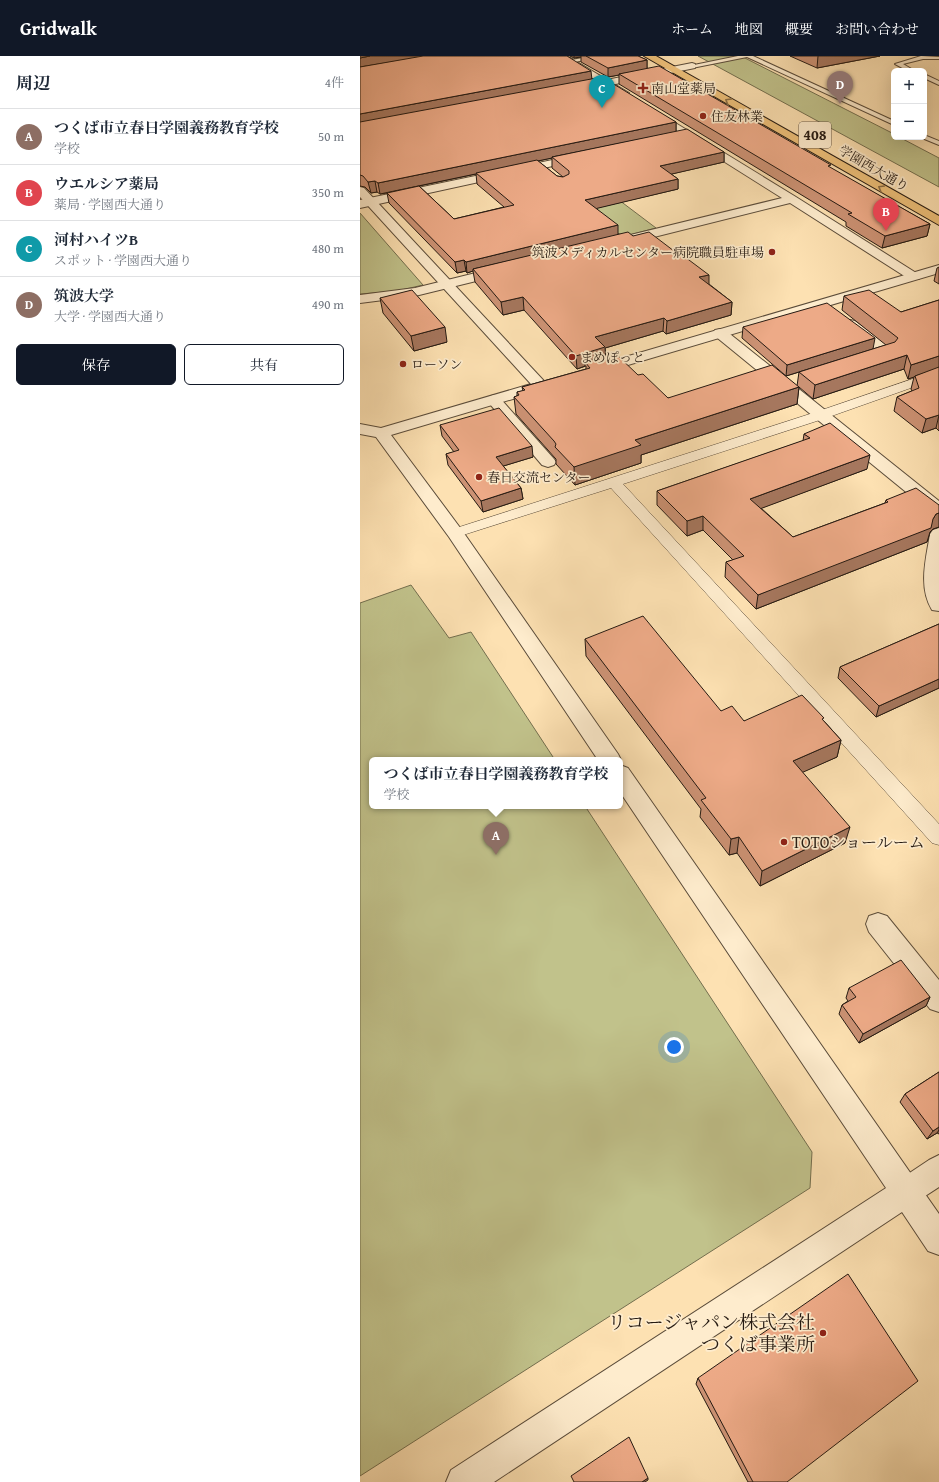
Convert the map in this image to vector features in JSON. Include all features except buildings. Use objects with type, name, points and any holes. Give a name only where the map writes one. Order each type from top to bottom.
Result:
[{"type":"highway","name":"学園西大通り","points":[[649,56],[677,64],[939,221]]},
{"type":"highway","points":[[692,66],[708,75]]},
{"type":"street","points":[[560,56],[570,64],[608,83],[914,276]]},
{"type":"street","points":[[569,90],[608,83],[677,64],[692,66]]},
{"type":"street","points":[[670,138],[688,134]]},
{"type":"street","points":[[365,203],[594,154]]},
{"type":"street","points":[[541,166],[552,174]]},
{"type":"street","points":[[360,190],[365,203],[447,283],[541,386]]},
{"type":"street","points":[[606,245],[792,199]]},
{"type":"street","points":[[360,299],[387,297],[515,267]]},
{"type":"street","points":[[583,374],[822,303],[869,293],[914,276],[939,269]]},
{"type":"street","points":[[822,303],[887,351],[850,362]]},
{"type":"street","points":[[720,333],[791,381],[821,415],[939,510]]},
{"type":"street","points":[[456,533],[821,415],[939,374]]},
{"type":"street","points":[[360,429],[381,433],[561,380]]},
{"type":"street","points":[[494,400],[548,462]]},
{"type":"street","points":[[381,433],[456,533],[608,757]]},
{"type":"street","points":[[612,482],[939,837]]},
{"type":"street","points":[[939,534],[934,586],[936,600],[939,605]]},
{"type":"street","points":[[623,778],[939,1240]]},
{"type":"street","points":[[878,924],[939,1000]]},
{"type":"street","points":[[463,1482],[939,1170]]},
{"type":"lane","points":[[692,66],[746,56]]},
{"type":"lane","points":[[749,56],[891,122]]},
{"type":"lane","points":[[906,68],[898,64],[923,57],[939,58]]},
{"type":"lane","points":[[570,64],[588,58]]},
{"type":"lane","points":[[927,77],[939,83]]},
{"type":"lane","points":[[927,138],[939,143]]},
{"type":"green space","points":[[698,56],[741,56],[891,132],[891,140],[905,140],[939,158],[939,187]]},
{"type":"green space","points":[[611,194],[656,228],[622,237],[578,202]]},
{"type":"green space","points":[[360,213],[423,285],[397,291],[360,294]]},
{"type":"green space","points":[[411,585],[449,638],[471,632],[553,757],[369,757],[369,809],[587,809],[812,1152],[810,1188],[360,1476],[360,603]]},
{"type":"place","name":"南山堂薬局","points":[[643,88]]},
{"type":"place","name":"筑波大学","points":[[840,104]]},
{"type":"place","name":"河村ハイツB","points":[[602,108]]},
{"type":"place","name":"住友林業","points":[[703,116]]},
{"type":"place","name":"ウエルシア薬局","points":[[886,231]]},
{"type":"place","name":"筑波メディカルセンター病院職員駐車場","points":[[772,252]]},
{"type":"place","name":"まめぽっと","points":[[572,357]]},
{"type":"place","name":"ローソン","points":[[403,364]]},
{"type":"place","name":"春日交流センター","points":[[479,477]]},
{"type":"place","name":"TOTOショールーム","points":[[784,842]]},
{"type":"place","name":"つくば市立春日学園義務教育学校","points":[[496,855]]},
{"type":"place","name":"リコージャパン株式会社 つくば事業所","points":[[823,1333]]}]
